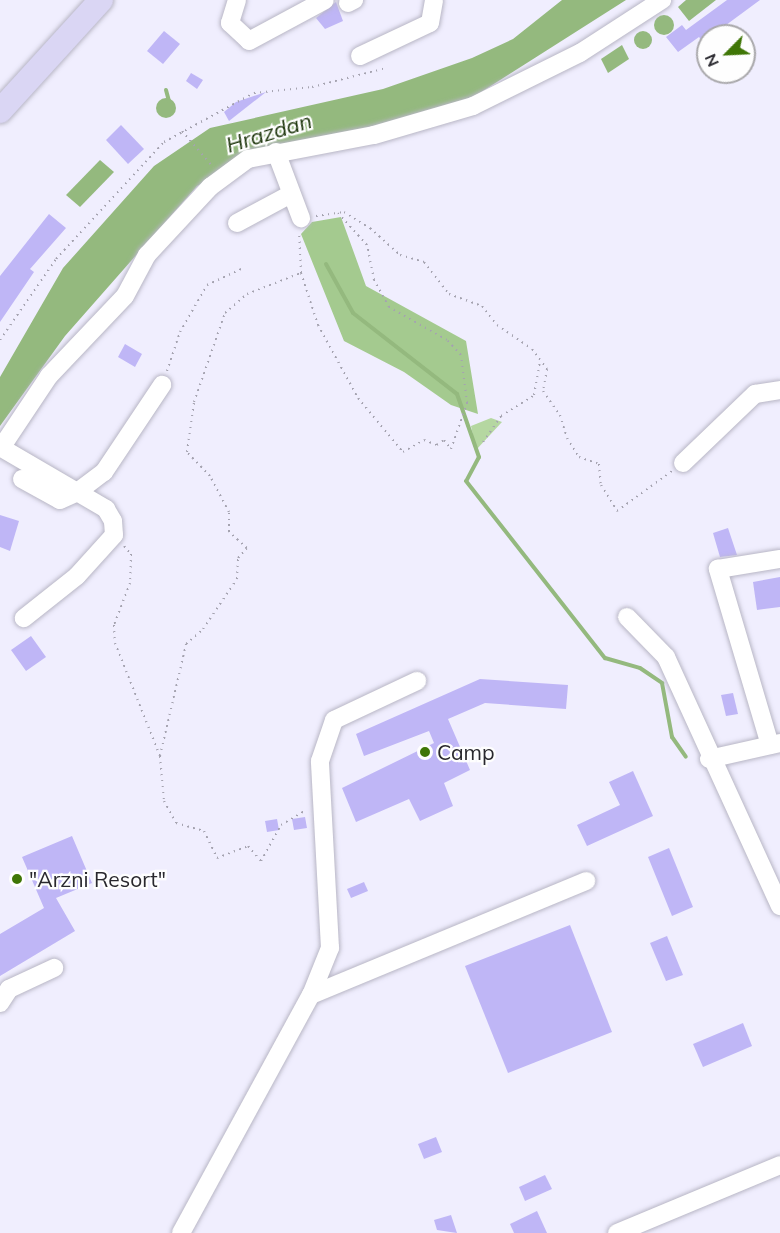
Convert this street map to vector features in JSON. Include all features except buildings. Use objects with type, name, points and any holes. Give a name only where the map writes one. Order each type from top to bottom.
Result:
[{"type":"main road","points":[[0,111],[101,0]]},
{"type":"street","points":[[237,0],[230,23],[249,41],[325,0]]},
{"type":"street","points":[[360,56],[430,23],[434,0]]},
{"type":"street","points":[[24,618],[77,576],[114,535],[106,509],[0,447],[49,376],[125,296],[147,255],[210,187],[248,159],[374,135],[472,106],[580,53],[662,0]]},
{"type":"street","points":[[276,152],[287,171],[291,194],[301,218]]},
{"type":"street","points":[[237,223],[291,194]]},
{"type":"street","points":[[22,479],[60,500],[76,493],[104,472],[162,385]]},
{"type":"street","points":[[683,463],[754,394],[780,390]]},
{"type":"street","points":[[709,759],[775,744],[718,569],[780,559]]},
{"type":"street","points":[[627,617],[666,657],[709,759],[780,906]]},
{"type":"street","points":[[181,1233],[311,995],[330,948],[320,801],[320,761],[334,720],[417,681]]},
{"type":"street","points":[[311,995],[586,881]]},
{"type":"street","points":[[0,1003],[9,989],[54,968]]},
{"type":"street","points":[[617,1233],[780,1165]]},
{"type":"path","points":[[0,340],[56,259],[164,142],[254,93],[312,87],[386,68]]},
{"type":"path","points":[[182,131],[217,172]]},
{"type":"path","points":[[338,213],[367,245],[374,280],[389,307],[447,340],[461,356],[467,403],[451,449],[444,440],[437,445],[424,440],[403,452],[357,398],[318,325],[296,251],[301,218],[338,213],[370,228],[400,255],[424,262],[449,294],[482,306],[541,360],[547,369],[543,391],[560,415],[567,438],[579,457],[599,464],[601,485],[617,511],[683,463]]},
{"type":"path","points":[[162,385],[180,332],[207,285],[241,269]]},
{"type":"path","points":[[160,756],[186,644],[203,629],[237,579],[238,558],[247,548],[229,532],[229,512],[210,476],[187,452],[194,402],[225,313],[247,294],[301,273]]},
{"type":"path","points":[[483,442],[501,416],[534,395],[541,360]]},
{"type":"path","points":[[114,535],[131,554],[130,584],[114,625],[115,643],[160,756],[164,801],[176,823],[204,831],[217,858],[248,846],[261,861],[281,825],[320,801]]},
{"type":"shaded area","points":[[341,217],[366,286],[466,341],[478,414],[451,405],[404,372],[344,341],[301,234],[312,222]]},
{"type":"shaded area","points":[[491,418],[502,422],[476,450],[471,426]]},
{"type":"water","name":"Hrazdan","points":[[562,0],[626,0],[459,106],[216,175],[197,186],[65,336],[0,426],[0,377],[63,268],[154,166],[210,128],[383,89],[472,58],[513,39]]},
{"type":"water","points":[[686,0],[716,0],[689,21],[678,7]]},
{"type":"water","points":[[664,15],[671,18],[674,25],[671,32],[664,35],[657,32],[654,25],[657,18]]},
{"type":"water","points":[[643,31],[649,34],[652,40],[649,46],[643,49],[637,46],[634,40],[637,34]]},
{"type":"water","points":[[622,45],[629,59],[608,73],[601,59]]},
{"type":"water","points":[[166,98],[173,101],[176,108],[173,115],[166,118],[159,115],[156,108],[159,101]]},
{"type":"water","points":[[100,160],[114,172],[80,207],[66,195]]},
{"type":"waterway","points":[[166,90],[169,101]]},
{"type":"waterway","points":[[326,264],[353,313],[457,394],[479,457],[466,481],[605,658],[640,668],[662,683],[672,737],[686,757]]},
{"type":"place","name":"Camp","points":[[425,752]]},
{"type":"place","name":"\"Arzni Resort\"","points":[[17,879]]}]
